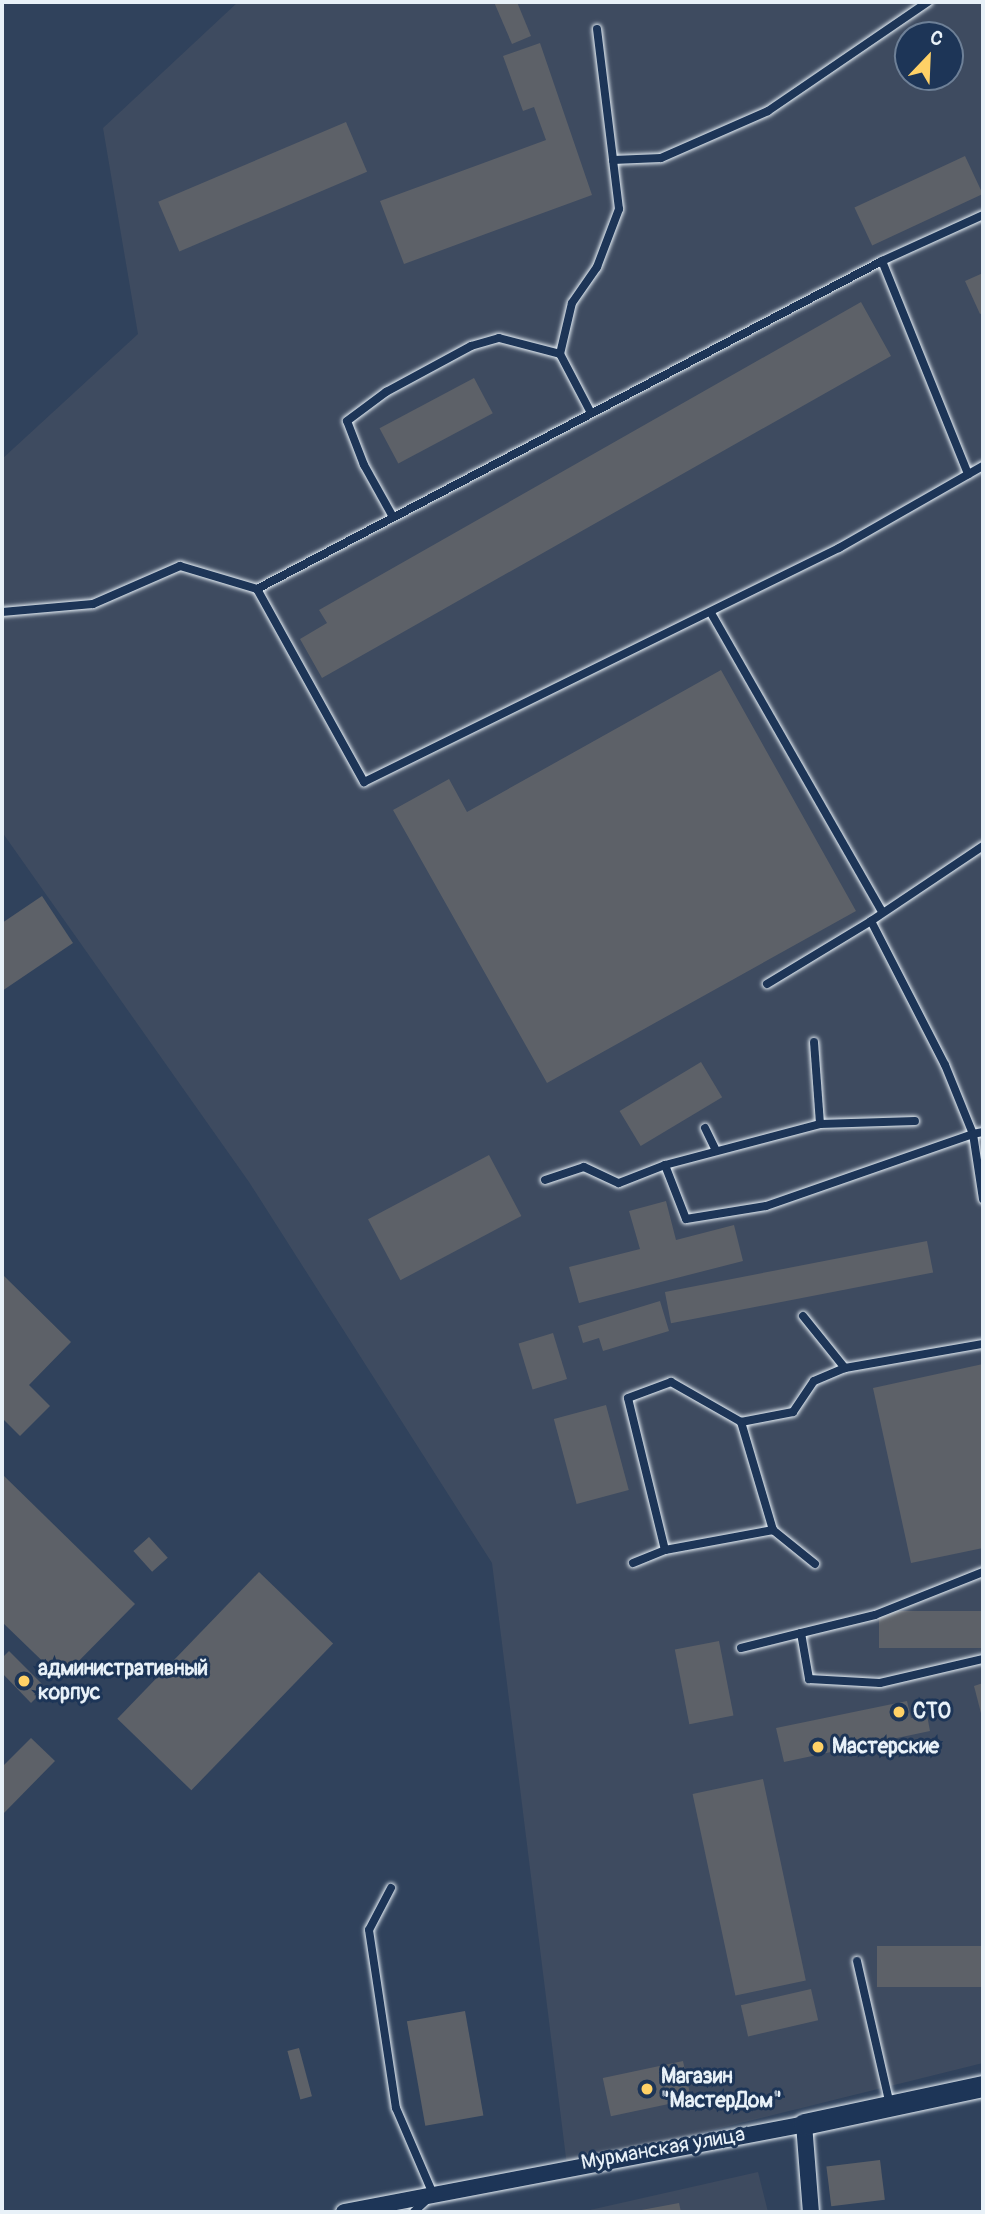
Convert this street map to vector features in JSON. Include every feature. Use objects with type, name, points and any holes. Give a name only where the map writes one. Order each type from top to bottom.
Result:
[{"type":"street","name":"Мурманская улица","points":[[344,2212],[983,2086]]},
{"type":"street","points":[[804,2123],[811,2212]]},
{"type":"lane","points":[[613,160],[661,158],[768,111],[928,2]]},
{"type":"lane","points":[[591,413],[560,354],[572,303],[597,267],[619,209],[597,29]]},
{"type":"lane","points":[[257,589],[882,261],[983,215]]},
{"type":"lane","points":[[882,261],[968,474]]},
{"type":"lane","points":[[393,517],[347,421],[386,392],[471,346],[499,338],[560,354]]},
{"type":"lane","points":[[2,612],[93,604],[180,566],[257,589],[364,782],[839,548],[983,466]]},
{"type":"lane","points":[[711,612],[882,911]]},
{"type":"lane","points":[[767,984],[871,921],[882,911],[983,846]]},
{"type":"lane","points":[[871,921],[945,1065],[973,1134],[983,1199]]},
{"type":"lane","points":[[814,1042],[820,1124]]},
{"type":"lane","points":[[545,1180],[584,1167],[619,1183],[665,1164],[820,1124],[915,1121]]},
{"type":"lane","points":[[705,1128],[716,1151]]},
{"type":"lane","points":[[665,1164],[686,1219],[765,1206],[983,1132]]},
{"type":"lane","points":[[803,1316],[845,1368]]},
{"type":"lane","points":[[665,1550],[628,1398],[671,1381],[741,1422],[793,1412],[814,1381],[845,1368],[983,1344]]},
{"type":"lane","points":[[741,1422],[773,1530],[815,1563]]},
{"type":"lane","points":[[634,1563],[665,1550],[773,1530]]},
{"type":"lane","points":[[741,1648],[875,1615],[983,1572]]},
{"type":"lane","points":[[801,1633],[809,1679],[880,1683],[983,1658]]},
{"type":"lane","points":[[391,1888],[369,1930],[396,2108],[433,2194],[414,2212]]},
{"type":"lane","points":[[857,1961],[890,2105]]},
{"type":"shaded area","points":[[238,2],[983,2],[983,2063],[567,2166],[492,1563],[249,1182],[2,832],[2,459],[138,334],[103,128]]},
{"type":"shaded area","points":[[758,2172],[768,2212],[581,2212]]},
{"type":"building","points":[[494,2],[517,2],[531,36],[512,44]]},
{"type":"building","points":[[540,43],[592,195],[404,264],[380,201],[546,140],[534,107],[523,111],[503,56]]},
{"type":"building","points":[[346,122],[367,172],[179,251],[158,202]]},
{"type":"building","points":[[965,156],[983,194],[872,246],[854,208]]},
{"type":"building","points":[[983,273],[983,313],[980,314],[965,281]]},
{"type":"building","points":[[861,302],[891,356],[322,678],[300,639],[327,623],[319,610]]},
{"type":"building","points":[[474,378],[493,413],[398,464],[380,428]]},
{"type":"building","points":[[721,670],[856,911],[547,1083],[393,810],[449,779],[467,812]]},
{"type":"building","points":[[42,896],[73,943],[2,991],[2,923]]},
{"type":"building","points":[[701,1062],[722,1097],[641,1146],[620,1111]]},
{"type":"building","points":[[489,1155],[521,1216],[400,1280],[368,1219]]},
{"type":"building","points":[[666,1201],[676,1240],[734,1225],[743,1261],[579,1303],[569,1267],[640,1249],[629,1211]]},
{"type":"building","points":[[927,1241],[933,1272],[671,1323],[665,1292]]},
{"type":"building","points":[[2,1274],[71,1342],[29,1385],[50,1406],[20,1436],[2,1418]]},
{"type":"building","points":[[660,1301],[669,1331],[603,1351],[599,1338],[583,1343],[578,1326]]},
{"type":"building","points":[[553,1333],[567,1379],[533,1389],[519,1344]]},
{"type":"building","points":[[983,1364],[983,1548],[911,1563],[873,1388]]},
{"type":"building","points":[[606,1405],[629,1490],[577,1504],[554,1419]]},
{"type":"building","points":[[2,1474],[135,1604],[61,1679],[2,1622]]},
{"type":"building","points":[[149,1537],[168,1558],[152,1572],[133,1551]]},
{"type":"building","points":[[259,1572],[333,1644],[191,1790],[117,1719]]},
{"type":"building","points":[[879,1611],[983,1611],[983,1648],[879,1648]]},
{"type":"building","points":[[719,1641],[734,1716],[689,1724],[675,1650]]},
{"type":"building","name":"административный корпус","points":[[9,1651],[46,1688],[31,1703],[2,1673],[2,1658]]},
{"type":"building","points":[[983,1683],[983,1717],[982,1717],[974,1686]]},
{"type":"building","name":"Мастерские","points":[[907,1701],[911,1718],[927,1715],[930,1731],[784,1762],[776,1728]]},
{"type":"building","points":[[31,1738],[55,1761],[2,1815],[2,1767]]},
{"type":"building","points":[[763,1779],[806,1980],[735,1995],[693,1794]]},
{"type":"building","points":[[877,1946],[983,1946],[983,1987],[877,1987]]},
{"type":"building","points":[[811,1989],[818,2020],[748,2036],[741,2005]]},
{"type":"building","points":[[465,2011],[483,2115],[425,2126],[407,2021]]},
{"type":"building","points":[[299,2048],[312,2096],[300,2099],[287,2051]]},
{"type":"building","name":"Магазин \"МастерДом\"","points":[[683,2061],[691,2099],[611,2116],[603,2078]]},
{"type":"building","points":[[880,2160],[885,2200],[831,2206],[826,2167]]},
{"type":"building","points":[[679,2203],[681,2212],[636,2212],[636,2211]]},
{"type":"place","name":"административный корпус","points":[[24,1681]]},
{"type":"place","name":"СТО","points":[[899,1712]]},
{"type":"place","name":"Мастерские","points":[[818,1747]]},
{"type":"place","name":"Магазин \"МастерДом\"","points":[[647,2089]]}]
